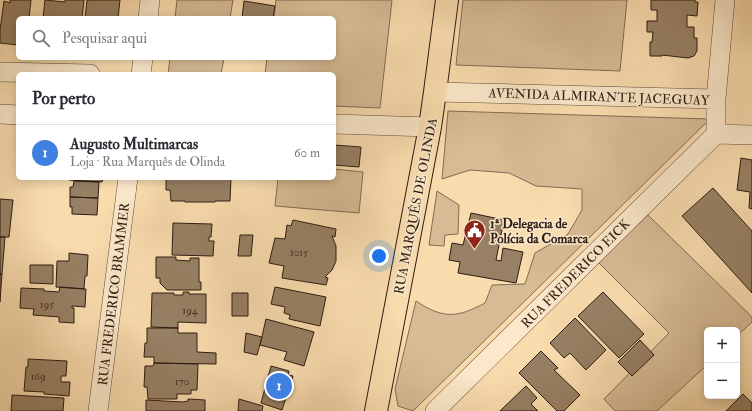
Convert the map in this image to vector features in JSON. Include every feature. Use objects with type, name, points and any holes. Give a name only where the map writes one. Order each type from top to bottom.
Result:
[{"type":"main road","name":"RUA MARQUÊS DE OLINDA","points":[[376,411],[430,126],[446,0]]},
{"type":"street","points":[[148,16],[150,0]]},
{"type":"street","points":[[716,99],[725,0]]},
{"type":"street","points":[[141,72],[143,60]]},
{"type":"street","points":[[0,72],[16,72]]},
{"type":"street","name":"AVENIDA ALMIRANTE JACEGUAY","points":[[435,92],[716,99],[716,134]]},
{"type":"street","points":[[0,114],[16,115]]},
{"type":"street","points":[[336,124],[430,126]]},
{"type":"street","points":[[716,134],[752,135]]},
{"type":"street","name":"RUA FREDERICO EICK","points":[[435,411],[716,134]]},
{"type":"street","name":"RUA FREDERICO BRAMMER","points":[[98,411],[128,180]]},
{"type":"shaded area","points":[[177,0],[233,0],[230,16],[175,16]]},
{"type":"shaded area","points":[[276,0],[392,0],[380,108],[336,106],[336,72],[265,72],[267,60],[336,60],[336,16],[274,16]]},
{"type":"shaded area","points":[[463,0],[627,0],[620,71],[456,65]]},
{"type":"shaded area","points":[[170,60],[224,60],[221,72],[168,72]]},
{"type":"shaded area","points":[[448,111],[710,119],[413,411],[398,406],[395,389],[416,301],[434,311],[458,314],[485,303],[492,285],[525,284],[535,253],[568,234],[582,210],[582,189],[536,186],[509,173],[470,170],[442,179]]},
{"type":"shaded area","points":[[336,169],[363,172],[359,213],[275,206],[278,180],[336,180]]},
{"type":"shaded area","points":[[437,191],[459,205],[458,234],[445,235],[444,246],[429,245]]},
{"type":"shaded area","points":[[648,215],[752,317],[752,322],[740,333],[740,327],[704,327],[704,368],[657,411],[615,411],[604,399],[669,333],[598,262]]},
{"type":"building","points":[[10,0],[31,0],[29,16],[16,16],[16,45],[0,43],[0,30],[4,1],[10,3]]},
{"type":"building","points":[[45,0],[65,2],[65,0],[84,0],[82,16],[43,16]]},
{"type":"building","points":[[87,0],[120,0],[118,16],[85,16]]},
{"type":"building","points":[[651,0],[695,0],[695,2],[698,2],[697,16],[687,15],[687,27],[694,27],[694,38],[697,38],[697,51],[694,56],[688,58],[662,55],[650,56],[650,42],[652,42],[653,32],[647,32],[647,21],[657,21],[657,10],[651,10]]},
{"type":"building","points":[[244,1],[275,6],[273,16],[242,16]]},
{"type":"building","points":[[336,145],[361,147],[359,167],[336,165]]},
{"type":"building","points":[[741,158],[752,160],[752,209],[749,208],[750,192],[737,190]]},
{"type":"building","points":[[69,180],[102,180],[102,182]]},
{"type":"building","points":[[166,180],[231,180],[230,201],[171,201],[170,190],[166,190]]},
{"type":"building","points":[[74,181],[99,182],[98,198],[70,197],[70,187],[73,187]]},
{"type":"building","points":[[713,188],[752,231],[752,293],[682,216]]},
{"type":"building","points":[[70,197],[98,198],[97,215],[72,214]]},
{"type":"building","points":[[0,199],[13,200],[9,237],[0,237]]},
{"type":"building","name":"1ª Delegacia de Polícia da Comarca","points":[[471,213],[504,220],[496,260],[501,261],[503,248],[523,252],[516,283],[458,273],[460,262],[449,260],[452,243],[463,245]]},
{"type":"building","points":[[293,220],[336,229],[335,237],[332,236],[336,246],[336,261],[332,270],[325,277],[328,278],[326,285],[282,278],[284,266],[269,263],[275,238],[285,239],[287,225],[291,226]]},
{"type":"building","points":[[173,223],[212,224],[211,237],[209,237],[209,241],[214,241],[213,256],[172,255]]},
{"type":"building","points":[[240,235],[253,235],[251,256],[238,256]]},
{"type":"building","points":[[0,237],[5,237],[2,274],[0,274]]},
{"type":"building","points":[[69,253],[88,255],[87,276],[85,276],[84,289],[56,287],[57,261],[69,261]]},
{"type":"building","points":[[156,257],[176,257],[176,260],[190,261],[190,258],[199,258],[199,282],[201,282],[201,290],[167,290],[160,283],[160,278],[156,278]]},
{"type":"building","points":[[30,265],[53,265],[53,284],[30,283]]},
{"type":"building","points":[[0,274],[2,274],[0,302]]},
{"type":"building","points":[[60,287],[86,289],[85,307],[72,306],[72,308],[74,308],[74,323],[59,322],[59,317],[33,315],[34,309],[20,308],[21,288],[44,289],[44,291],[59,292]]},
{"type":"building","points":[[275,287],[326,297],[320,326],[289,319],[290,315],[284,313],[285,307],[271,304]]},
{"type":"building","points":[[183,292],[189,292],[189,294],[206,294],[206,323],[178,322],[178,328],[151,327],[152,293],[174,293],[174,295],[183,295]]},
{"type":"building","points":[[603,292],[644,334],[619,358],[578,316]]},
{"type":"building","points":[[232,293],[248,293],[248,316],[232,316]]},
{"type":"building","points":[[575,318],[606,350],[586,370],[570,353],[564,358],[550,343]]},
{"type":"building","points":[[266,319],[314,332],[304,366],[284,360],[287,352],[260,345]]},
{"type":"building","points":[[147,328],[178,328],[178,333],[197,333],[197,352],[216,353],[216,364],[154,363],[154,357],[144,357],[145,343],[147,343]]},
{"type":"building","points":[[246,333],[262,337],[257,355],[244,352]]},
{"type":"building","points":[[640,340],[654,355],[632,376],[618,362]]},
{"type":"building","points":[[541,351],[558,368],[554,370],[580,395],[564,411],[557,411],[519,373]]},
{"type":"building","points":[[28,359],[67,361],[66,376],[61,376],[61,382],[70,382],[69,396],[44,394],[44,392],[24,391]]},
{"type":"building","points":[[154,363],[198,364],[197,390],[191,390],[191,394],[177,394],[177,399],[148,399],[147,387],[144,387],[145,366],[153,366]]},
{"type":"building","points":[[271,366],[289,371],[288,375],[293,376],[282,410],[261,403]]},
{"type":"building","points":[[526,386],[537,398],[531,404],[538,411],[500,411]]},
{"type":"building","points":[[743,394],[752,403],[752,411],[726,411],[738,399],[740,399]]},
{"type":"building","points":[[12,395],[64,398],[63,411],[11,411]]},
{"type":"building","points":[[188,399],[205,400],[205,411],[146,411],[146,400],[183,402],[188,401]]},
{"type":"building","points":[[239,399],[263,406],[262,411],[238,411]]},
{"type":"place","name":"1ª Delegacia de Polícia da Comarca","points":[[475,250]]},
{"type":"place","name":"Augusto Multimarcas","points":[[279,386]]}]
